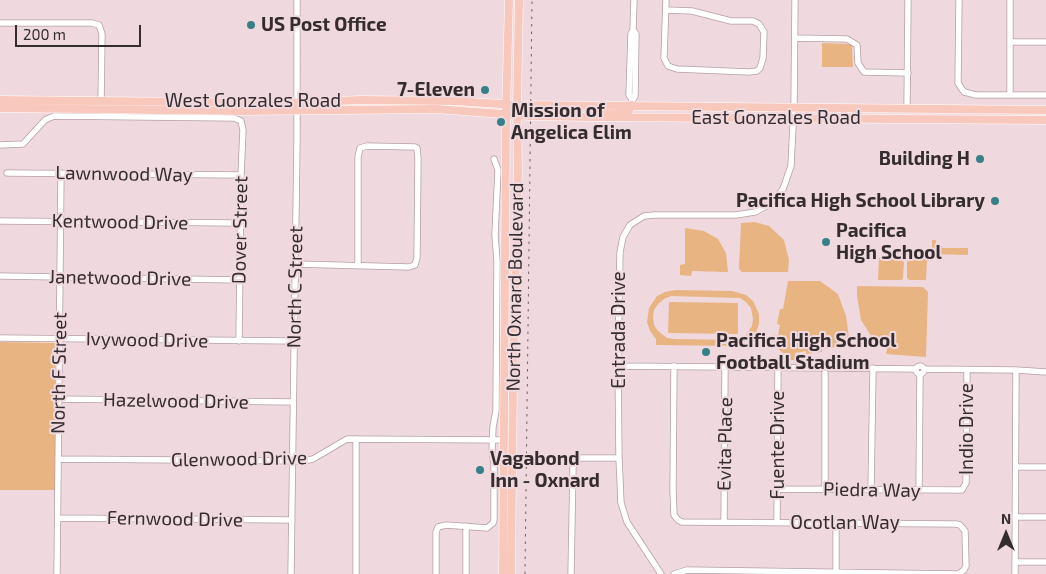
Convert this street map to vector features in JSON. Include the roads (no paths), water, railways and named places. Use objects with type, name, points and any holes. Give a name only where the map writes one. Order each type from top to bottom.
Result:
[{"type":"main road","name":"North Oxnard Boulevard","points":[[503,574],[506,104],[509,0]]},
{"type":"main road","name":"North Oxnard Boulevard","points":[[510,572],[518,171],[519,0]]},
{"type":"main road","name":"West Gonzales Road","points":[[0,100],[297,106]]},
{"type":"main road","name":"West Gonzales Road","points":[[0,108],[387,105],[453,101],[506,104]]},
{"type":"main road","name":"East Gonzales Road","points":[[506,104],[632,102],[794,108],[1046,110]]},
{"type":"main road","points":[[599,118],[610,112],[629,111],[632,102]]},
{"type":"main road","name":"West Gonzales Road","points":[[387,105],[506,113]]},
{"type":"main road","points":[[870,119],[878,114],[902,113],[907,109]]},
{"type":"main road","points":[[906,119],[912,113],[963,114],[970,110]]},
{"type":"main road","name":"East Gonzales Road","points":[[506,113],[599,118],[1046,120]]},
{"type":"main road","points":[[506,230],[516,238]]},
{"type":"main road","points":[[513,414],[508,419],[509,432],[505,440],[508,450],[513,454]]},
{"type":"street","name":"North C Street","points":[[291,574],[297,0]]},
{"type":"street","points":[[632,102],[629,95],[634,0]]},
{"type":"street","points":[[666,0],[664,58],[668,66],[677,70],[758,71],[763,58],[764,32],[762,26],[756,22],[731,21],[700,12],[666,10]]},
{"type":"street","name":"Entrada Drive","points":[[661,574],[624,515],[620,492],[620,244],[630,225],[644,216],[746,214],[755,212],[772,203],[784,189],[791,166],[794,108],[794,0]]},
{"type":"street","points":[[907,109],[908,0]]},
{"type":"street","points":[[959,0],[958,83],[964,92],[976,95],[1046,95]]},
{"type":"street","points":[[1010,0],[1010,95]]},
{"type":"street","points":[[0,23],[92,23],[101,27],[101,102]]},
{"type":"street","points":[[632,102],[635,79],[636,34],[633,30]]},
{"type":"street","points":[[795,38],[847,39],[857,45],[858,63],[864,72],[908,73]]},
{"type":"street","points":[[1010,42],[1046,42]]},
{"type":"street","points":[[630,52],[632,54],[633,77],[635,79]]},
{"type":"street","name":"Dover Street","points":[[0,145],[20,145],[45,120],[54,116],[234,118],[241,121],[243,130],[240,175],[239,340]]},
{"type":"street","points":[[295,264],[358,266],[409,267],[415,265],[417,262],[418,159],[417,148],[415,147],[367,146],[360,148],[358,157],[358,266]]},
{"type":"street","points":[[436,574],[436,529],[442,525],[482,528],[490,526],[494,520],[492,441],[496,411],[497,261],[495,235],[498,170],[494,159]]},
{"type":"street","name":"Lawnwood Way","points":[[8,173],[240,175]]},
{"type":"street","name":"North F Street","points":[[57,574],[61,173]]},
{"type":"street","name":"Kentwood Drive","points":[[0,221],[240,223]]},
{"type":"street","name":"Janetwood Drive","points":[[0,276],[240,280]]},
{"type":"street","name":"Ivywood Drive","points":[[0,338],[294,341]]},
{"type":"street","points":[[619,366],[821,368],[822,372],[872,368],[916,369],[920,366],[922,372],[919,490]]},
{"type":"street","name":"Ocotlan Way","points":[[674,366],[674,515],[678,520],[682,522],[956,524],[964,528],[966,533],[966,566],[961,572],[836,573]]},
{"type":"street","name":"Evita Place","points":[[724,522],[725,367]]},
{"type":"street","name":"Fuente Drive","points":[[777,523],[778,367]]},
{"type":"street","points":[[871,490],[872,368]]},
{"type":"street","points":[[922,372],[967,370],[1046,372]]},
{"type":"street","name":"Indio Drive","points":[[965,488],[967,370]]},
{"type":"street","points":[[1015,574],[1016,370]]},
{"type":"street","points":[[825,489],[827,371]]},
{"type":"street","name":"Hazelwood Drive","points":[[59,400],[293,402]]},
{"type":"street","points":[[356,438],[356,574]]},
{"type":"street","name":"Glenwood Drive","points":[[58,459],[304,461],[313,459],[339,442],[356,438],[505,440]]},
{"type":"street","points":[[570,574],[573,467],[576,461],[581,458],[619,458]]},
{"type":"street","points":[[1016,466],[1046,467]]},
{"type":"street","name":"Piedra Way","points":[[778,489],[960,491],[965,488]]},
{"type":"street","points":[[1015,517],[1046,518]]},
{"type":"street","name":"Fernwood Drive","points":[[58,518],[292,520]]},
{"type":"street","points":[[674,574],[687,570],[836,573],[836,523]]},
{"type":"street","points":[[466,526],[466,574]]},
{"type":"street","points":[[1016,562],[1046,562]]},
{"type":"railway","points":[[525,574],[532,0]]},
{"type":"place","name":"US Post Office","points":[[251,25]]},
{"type":"place","name":"7-Eleven","points":[[485,90]]},
{"type":"place","name":"Mission of Angelica Elim","points":[[501,122]]},
{"type":"place","name":"Building H","points":[[980,159]]},
{"type":"place","name":"Pacifica High School Library","points":[[995,201]]},
{"type":"place","name":"Pacifica High School","points":[[826,242]]},
{"type":"place","name":"Pacifica High School Football Stadium","points":[[706,352]]},
{"type":"place","name":"Vagabond Inn - Oxnard","points":[[480,470]]}]
